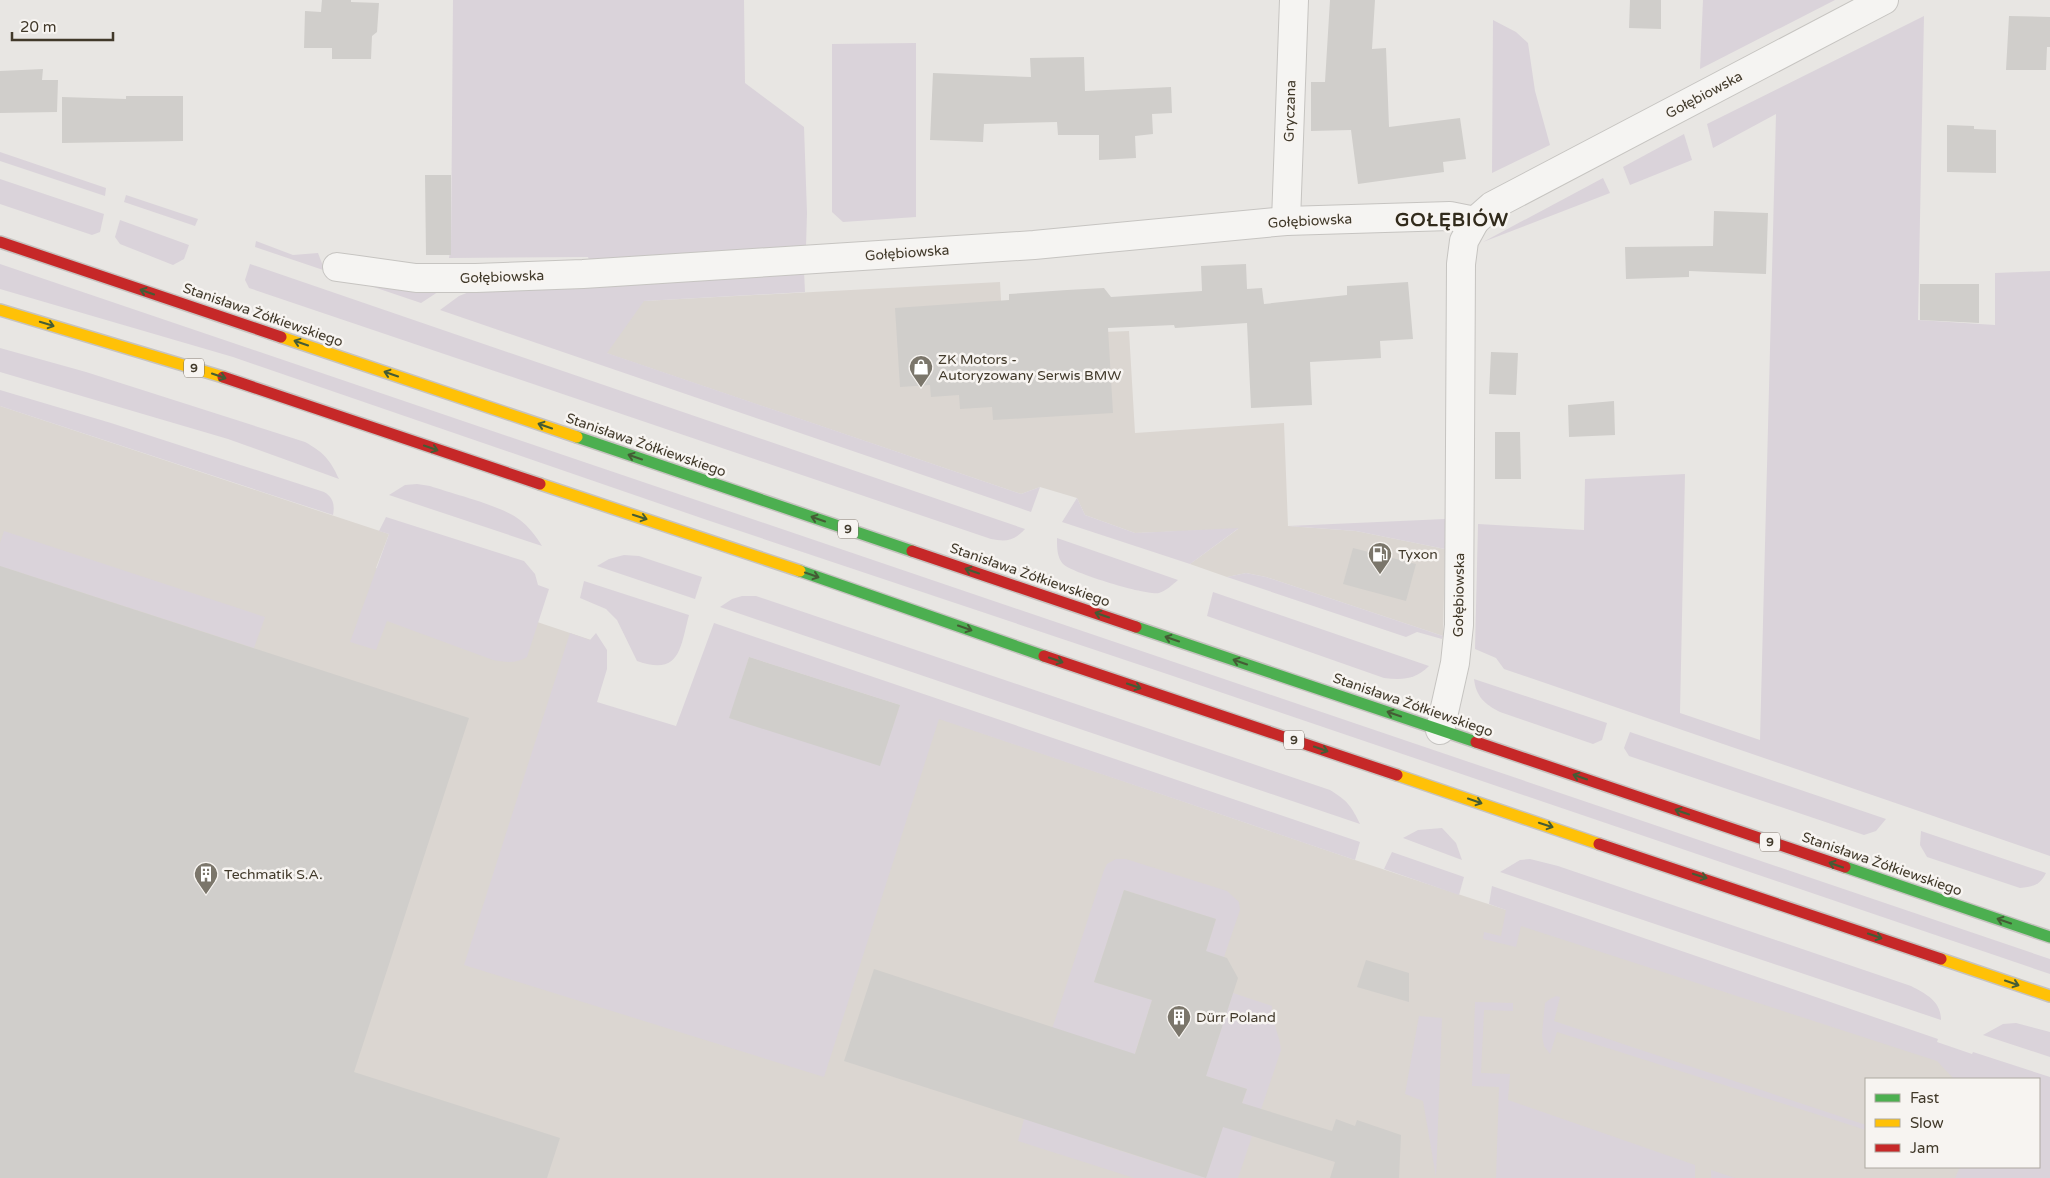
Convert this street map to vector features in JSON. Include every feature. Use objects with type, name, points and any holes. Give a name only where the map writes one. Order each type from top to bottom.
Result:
[{"type":"main road","name":"Stanisława Żółkiewskiego","points":[[0,242],[2050,936]]},
{"type":"main road","name":"9","points":[[0,310],[222,377],[2050,996]]},
{"type":"street","name":"Gryczana","points":[[1286,221],[1294,0]]},
{"type":"street","name":"Gołębiowska","points":[[1440,730],[1455,663],[1460,625],[1461,264],[1464,241],[1475,221],[1492,206],[1884,0]]},
{"type":"street","name":"Gołębiowska","points":[[338,267],[416,278],[582,274],[1034,245],[1286,221],[1450,216],[1475,221]]},
{"type":"shaded area","points":[[453,0],[744,0],[745,83],[804,127],[807,213],[806,247],[589,260],[588,257],[449,258],[451,246]]},
{"type":"shaded area","points":[[1703,0],[1835,0],[1700,69]]},
{"type":"shaded area","points":[[1924,16],[1918,320],[1995,325],[1995,273],[2050,271],[2050,856],[1504,669],[1496,658],[1475,649],[1478,524],[1584,530],[1585,479],[1685,474],[1680,713],[1760,740],[1776,114],[1713,148],[1707,124]]},
{"type":"shaded area","points":[[1493,20],[1516,32],[1528,43],[1535,91],[1550,145],[1492,173]]},
{"type":"shaded area","points":[[916,43],[916,217],[843,222],[832,212],[832,44]]},
{"type":"shaded area","points":[[1684,134],[1692,160],[1630,185],[1623,167]]},
{"type":"shaded area","points":[[0,152],[106,188],[105,196],[0,161]]},
{"type":"shaded area","points":[[1603,178],[1610,193],[1483,242]]},
{"type":"shaded area","points":[[0,179],[104,214],[100,232],[92,235],[0,204]]},
{"type":"shaded area","points":[[126,195],[198,219],[195,226],[124,202]]},
{"type":"shaded area","points":[[120,220],[189,245],[184,259],[173,265],[120,244],[115,237]]},
{"type":"shaded area","points":[[256,241],[293,255],[318,253],[323,266],[390,285],[444,288],[421,303],[255,247]]},
{"type":"shaded area","points":[[0,264],[2050,959],[2050,974],[707,520],[233,357],[0,289]]},
{"type":"shaded area","points":[[250,264],[1025,529],[1010,540],[991,539],[249,288],[245,280]]},
{"type":"shaded area","points":[[804,271],[805,292],[644,301],[607,353],[1021,494],[1040,487],[1031,512],[440,310],[459,296],[474,290]]},
{"type":"shaded area","name":"ZK Motors - Autoryzowany Serwis BMW","points":[[1000,282],[1003,336],[1129,331],[1135,433],[1284,423],[1288,526],[1356,531],[1445,549],[1443,636],[1266,577],[1246,573],[1227,577],[1190,564],[1238,529],[1135,533],[1085,515],[1077,498],[1040,487],[1021,494],[606,353],[643,301]]},
{"type":"shaded area","points":[[0,348],[86,372],[305,442],[317,449],[325,457],[339,479],[228,439],[0,372]]},
{"type":"shaded area","points":[[0,390],[111,423],[324,492],[333,502],[333,515],[0,406]]},
{"type":"shaded area","points":[[0,406],[389,534],[376,568],[591,640],[566,712],[716,759],[749,657],[900,705],[1355,860],[1846,1022],[1979,1078],[1865,1078],[1865,1168],[1978,1168],[1977,1178],[0,1178]]},
{"type":"shaded area","points":[[405,485],[430,486],[502,510],[520,520],[535,535],[542,546],[389,495]]},
{"type":"shaded area","points":[[1077,498],[1085,515],[1135,533],[1239,528],[1190,564],[1062,522]]},
{"type":"shaded area","points":[[386,517],[524,561],[535,574],[538,585],[549,589],[527,657],[515,662],[493,660],[387,621],[376,650],[350,642],[389,534],[379,531]]},
{"type":"shaded area","points":[[1445,519],[1445,549],[1356,531],[1288,526]]},
{"type":"shaded area","points":[[4,531],[265,617],[254,648],[0,566],[0,543]]},
{"type":"shaded area","points":[[1057,538],[1178,580],[1162,592],[1152,593],[1126,588],[1094,578],[1063,564],[1058,555]]},
{"type":"shaded area","points":[[624,555],[639,556],[702,577],[695,599],[597,566],[609,559]]},
{"type":"shaded area","points":[[1246,573],[1266,577],[1443,636],[1442,639],[1417,632],[1406,637],[1227,577]]},
{"type":"shaded area","points":[[584,581],[689,615],[683,639],[676,656],[670,662],[662,665],[651,665],[637,661],[617,620],[606,609],[580,598]]},
{"type":"shaded area","points":[[1213,592],[1429,666],[1419,674],[1408,678],[1384,678],[1207,616]]},
{"type":"shaded area","points":[[742,596],[756,596],[1330,790],[1348,804],[1360,824],[720,607],[732,599]]},
{"type":"shaded area","points":[[714,623],[1360,842],[1355,860],[939,719],[824,1077],[464,965],[570,633],[590,640],[596,633],[607,650],[607,669],[597,702],[676,726]],"holes":[[[749,657],[900,705],[880,765],[730,718]]]},
{"type":"shaded area","points":[[1474,679],[1607,723],[1602,740],[1593,744],[1500,712],[1489,706],[1482,699]]},
{"type":"shaded area","points":[[1630,732],[1886,819],[1876,831],[1864,835],[1629,756],[1624,748]]},
{"type":"shaded area","points":[[1442,828],[1456,843],[1462,860],[1403,838],[1418,830]]},
{"type":"shaded area","points":[[1921,831],[2046,873],[2036,885],[2020,888],[1927,857],[1920,845]]},
{"type":"shaded area","points":[[1392,852],[1464,877],[1459,895],[1384,869]]},
{"type":"shaded area","points":[[1116,859],[1126,859],[1227,891],[1239,902],[1240,910],[1224,957],[1203,961],[1216,919],[1124,890],[1094,982],[1152,1000],[1105,1146],[1206,1178],[1134,1178],[1018,1141],[1033,1087],[1104,870],[1107,864]]},
{"type":"shaded area","points":[[1530,859],[1558,866],[1911,986],[1932,999],[1938,1008],[1941,1020],[1500,872],[1520,860]]},
{"type":"shaded area","points":[[1492,886],[1938,1039],[1937,1042],[1972,1054],[1973,1052],[2050,1077],[2050,1178],[1955,1178],[1960,1168],[2040,1168],[2040,1078],[1953,1078],[1937,1061],[1521,926],[1516,947],[1483,939],[1484,932],[1501,936],[1506,910],[1489,904]]},
{"type":"shaded area","points":[[1233,993],[1272,1006],[1281,1050],[1238,1178],[1206,1178],[1223,1127],[1239,1113],[1247,1089],[1206,1076]]},
{"type":"shaded area","points":[[1556,996],[1560,997],[1554,1021],[1865,1125],[1865,1130],[1557,1032],[1550,1054],[1544,1046],[1542,1035],[1545,1003]]},
{"type":"shaded area","points":[[1475,1002],[1513,1003],[1513,1011],[1484,1010],[1481,1073],[1510,1074],[1508,1100],[1695,1165],[1695,1178],[1496,1178],[1499,1087],[1472,1086]]},
{"type":"shaded area","points":[[1419,1016],[1442,1018],[1436,1177],[1423,1101],[1405,1094]]},
{"type":"shaded area","points":[[2016,1023],[2050,1032],[2050,1057],[1983,1035],[2003,1024]]},
{"type":"shaded area","points":[[1711,1170],[1735,1178],[1711,1178]]},
{"type":"building","points":[[322,0],[351,0],[351,2],[379,3],[377,32],[372,36],[371,59],[332,59],[332,48],[304,48],[305,11],[321,12]]},
{"type":"building","points":[[1330,0],[1375,0],[1372,49],[1386,48],[1389,127],[1460,118],[1466,159],[1443,162],[1444,172],[1358,184],[1351,130],[1311,131],[1311,82],[1325,82]]},
{"type":"building","points":[[1630,0],[1661,0],[1661,29],[1629,28]]},
{"type":"building","points":[[2009,16],[2050,17],[2050,47],[2047,47],[2046,70],[2006,70]]},
{"type":"building","points":[[1084,57],[1085,91],[1171,87],[1172,113],[1152,114],[1153,134],[1135,136],[1136,158],[1099,160],[1099,135],[1058,135],[1057,122],[984,124],[983,142],[930,140],[933,73],[1031,77],[1030,58]]},
{"type":"building","points":[[43,69],[42,80],[58,80],[57,112],[0,113],[0,71]]},
{"type":"building","points":[[126,96],[183,96],[183,141],[62,143],[62,97],[126,99]]},
{"type":"building","points":[[1947,125],[1974,126],[1974,129],[1996,130],[1996,173],[1947,172]]},
{"type":"building","points":[[425,175],[451,175],[451,255],[426,255]]},
{"type":"building","points":[[1714,211],[1768,213],[1766,274],[1689,271],[1689,277],[1626,279],[1625,247],[1713,246]]},
{"type":"building","points":[[1246,264],[1247,289],[1262,288],[1264,304],[1347,295],[1347,286],[1408,282],[1413,339],[1380,341],[1381,358],[1310,362],[1312,405],[1251,408],[1247,323],[1175,328],[1174,325],[1108,328],[1113,413],[993,420],[992,407],[960,409],[959,395],[931,397],[930,385],[900,387],[895,308],[1009,300],[1009,294],[1067,290],[1104,288],[1111,297],[1202,291],[1201,266]]},
{"type":"building","points":[[1920,284],[1979,284],[1979,323],[1920,320]]},
{"type":"building","points":[[1491,352],[1518,353],[1516,395],[1489,394]]},
{"type":"building","points":[[1614,401],[1615,435],[1569,437],[1568,405]]},
{"type":"building","points":[[1495,432],[1520,432],[1521,479],[1495,479]]},
{"type":"building","points":[[1353,548],[1416,564],[1406,601],[1343,584]]},
{"type":"building","name":"Techmatik S.A.","points":[[0,566],[469,718],[354,1072],[560,1138],[547,1178],[0,1178]]},
{"type":"building","points":[[749,657],[900,705],[880,766],[729,718]]},
{"type":"building","points":[[1124,890],[1216,919],[1206,951],[1227,958],[1238,978],[1206,1076],[1247,1089],[1242,1103],[1332,1131],[1336,1119],[1355,1126],[1357,1120],[1401,1135],[1399,1178],[1330,1178],[1335,1162],[1223,1127],[1206,1178],[844,1061],[874,969],[1135,1054],[1152,1000],[1094,982]]},
{"type":"building","points":[[1366,960],[1409,973],[1409,1002],[1357,987]]},
{"type":"traffic: fast","points":[[577,437],[912,551]]},
{"type":"traffic: fast","points":[[800,571],[1044,656]]},
{"type":"traffic: fast","points":[[1136,627],[1476,742]]},
{"type":"traffic: fast","points":[[1845,867],[2050,937]]},
{"type":"traffic: slow","points":[[0,310],[223,377]]},
{"type":"traffic: slow","points":[[281,337],[577,437]]},
{"type":"traffic: slow","points":[[540,484],[800,571]]},
{"type":"traffic: slow","points":[[1397,775],[1599,844]]},
{"type":"traffic: slow","points":[[1941,959],[2050,996]]},
{"type":"traffic: jam","points":[[0,242],[281,337]]},
{"type":"traffic: jam","points":[[223,377],[540,484]]},
{"type":"traffic: jam","points":[[912,551],[1136,627]]},
{"type":"traffic: jam","points":[[1044,656],[1397,775]]},
{"type":"traffic: jam","points":[[1476,742],[1845,867]]},
{"type":"traffic: jam","points":[[1599,844],[1941,959]]},
{"type":"place","name":"ZK Motors - Autoryzowany Serwis BMW","points":[[921,388]]},
{"type":"place","name":"Tyxon","points":[[1380,575]]},
{"type":"place","name":"Techmatik S.A.","points":[[206,895]]},
{"type":"place","name":"Dürr Poland","points":[[1179,1038]]},
{"type":"district","name":"GOŁĘBIÓW","points":[[1452,220]]}]
